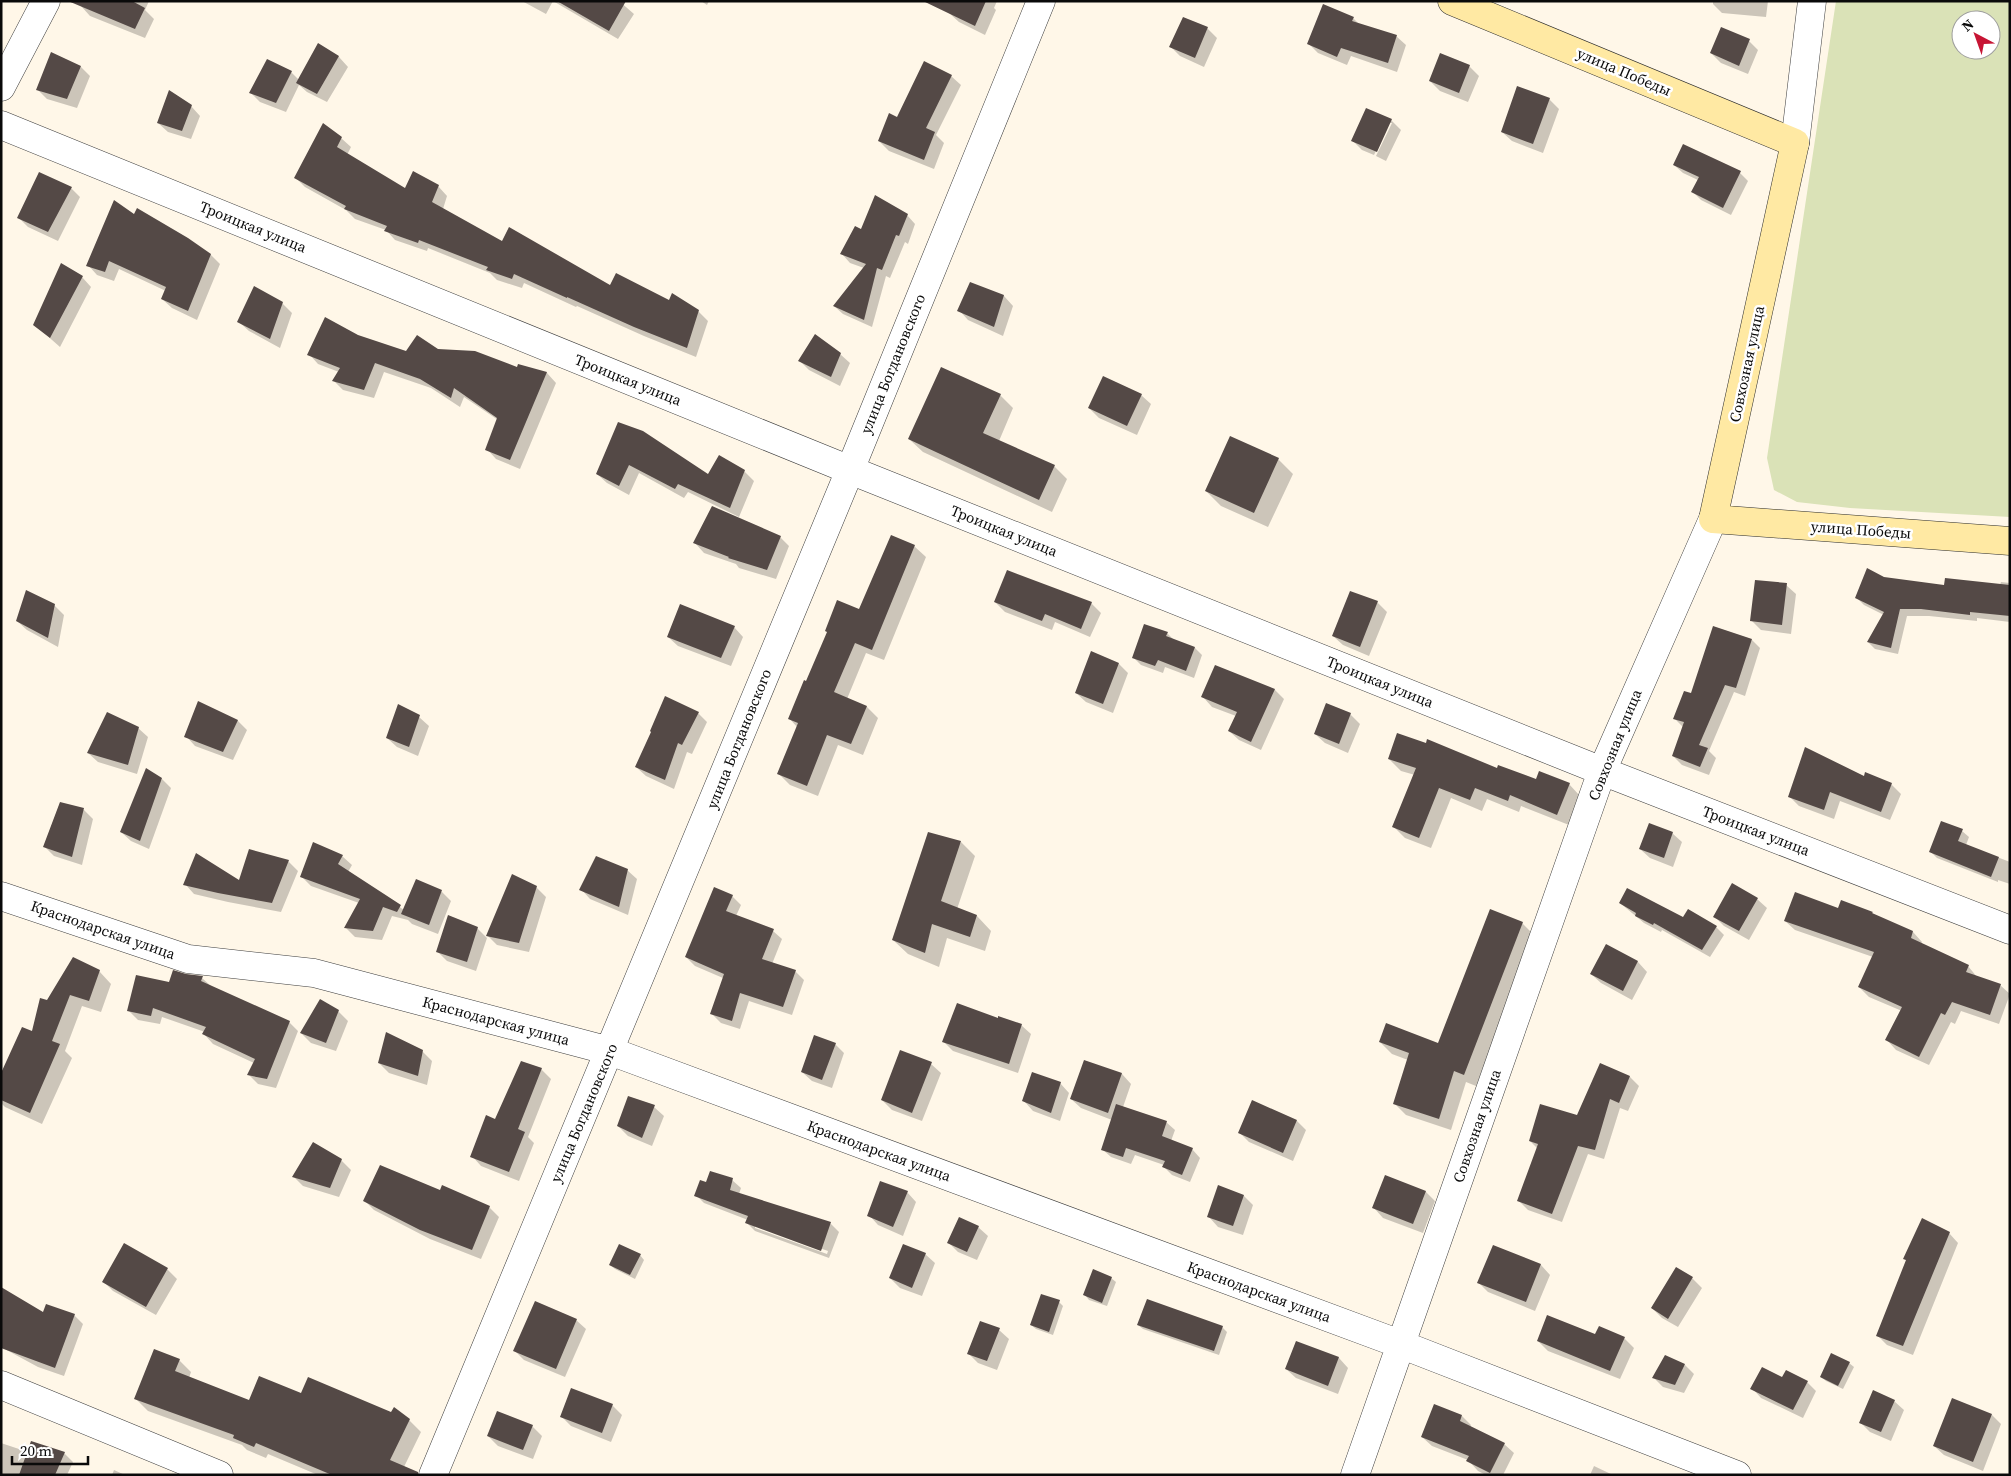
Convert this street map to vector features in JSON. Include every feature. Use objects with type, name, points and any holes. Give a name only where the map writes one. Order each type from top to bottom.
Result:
[{"type":"street","points":[[1,87],[46,1]]},
{"type":"street","name":"улица Богдановского","points":[[433,1475],[850,470],[1041,1]]},
{"type":"street","name":"улица Победы","points":[[1452,1],[1795,143]]},
{"type":"street","name":"Совхозная улица","points":[[1355,1475],[1602,772],[1712,519],[1795,143],[1812,1]]},
{"type":"street","name":"Троицкая улица","points":[[1,125],[850,470],[1602,772],[2010,930]]},
{"type":"street","name":"улица Победы","points":[[1712,519],[2010,541]]},
{"type":"street","name":"Краснодарская улица","points":[[1,896],[188,959],[314,973],[610,1051],[1400,1344],[1737,1475]]},
{"type":"street","points":[[1,1385],[219,1475]]},
{"type":"green space","points":[[1836,1],[2010,1],[2010,517],[1850,508],[1797,502],[1774,490],[1767,458]]},
{"type":"building","points":[[68,1],[132,1],[145,8],[135,29]]},
{"type":"building","points":[[557,1],[626,1],[609,31]]},
{"type":"building","points":[[923,1],[986,1],[975,26]]},
{"type":"building","points":[[1323,4],[1354,17],[1352,21],[1397,35],[1388,63],[1341,48],[1337,57],[1307,44]]},
{"type":"building","points":[[1183,17],[1208,27],[1195,58],[1169,47]]},
{"type":"building","points":[[1721,27],[1750,39],[1739,66],[1710,53]]},
{"type":"building","points":[[318,43],[339,56],[317,94],[296,83]]},
{"type":"building","points":[[51,52],[81,66],[67,99],[36,90]]},
{"type":"building","points":[[1440,53],[1470,65],[1459,93],[1429,81]]},
{"type":"building","points":[[267,59],[292,71],[276,103],[249,93]]},
{"type":"building","points":[[924,61],[952,75],[926,128],[935,132],[924,160],[878,141],[889,113],[897,117]]},
{"type":"building","points":[[1517,86],[1550,98],[1533,144],[1501,132]]},
{"type":"building","points":[[169,90],[192,105],[182,131],[157,123]]},
{"type":"building","points":[[1366,108],[1392,119],[1377,152],[1351,141]]},
{"type":"building","points":[[323,123],[342,137],[337,147],[405,188],[413,171],[439,185],[432,202],[502,241],[509,227],[610,285],[616,273],[669,300],[672,293],[699,310],[687,348],[634,327],[514,274],[512,279],[486,270],[488,267],[419,240],[418,243],[384,231],[387,226],[344,209],[346,206],[294,178]]},
{"type":"building","points":[[1683,144],[1741,171],[1723,208],[1691,192],[1699,177],[1673,165]]},
{"type":"building","points":[[39,172],[72,187],[48,232],[17,218]]},
{"type":"building","points":[[875,195],[908,214],[899,236],[896,235],[882,270],[877,268],[864,320],[833,306],[866,264],[840,254],[855,226],[861,229]]},
{"type":"building","points":[[114,200],[134,214],[137,208],[211,254],[188,311],[161,299],[166,287],[109,261],[105,272],[86,266]]},
{"type":"building","points":[[61,263],[83,276],[50,338],[33,325]]},
{"type":"building","points":[[970,282],[1004,295],[994,327],[957,311]]},
{"type":"building","points":[[254,286],[283,302],[270,339],[237,322]]},
{"type":"building","points":[[325,317],[358,335],[406,351],[417,335],[438,349],[475,351],[517,367],[518,364],[547,372],[510,460],[485,450],[497,418],[454,388],[451,398],[420,379],[375,363],[364,390],[332,381],[340,368],[307,355]]},
{"type":"building","points":[[815,334],[841,353],[831,377],[798,361]]},
{"type":"building","points":[[941,367],[1001,394],[983,433],[1055,465],[1039,500],[908,439]]},
{"type":"building","points":[[1103,376],[1142,394],[1127,426],[1088,408]]},
{"type":"building","points":[[618,422],[643,431],[708,474],[719,455],[745,470],[730,508],[678,484],[675,489],[629,465],[619,486],[596,474]]},
{"type":"building","points":[[1230,436],[1279,458],[1254,513],[1205,491]]},
{"type":"building","points":[[712,506],[781,536],[767,570],[728,558],[693,543]]},
{"type":"building","points":[[891,535],[915,545],[872,650],[855,643],[834,692],[867,706],[851,744],[827,735],[807,786],[777,774],[798,723],[788,719],[827,632],[825,631],[837,600],[859,609]]},
{"type":"building","points":[[1867,568],[1884,577],[1944,585],[1945,578],[2010,585],[2010,616],[1970,612],[1970,615],[1921,609],[1900,609],[1891,648],[1867,642],[1884,612],[1855,598]]},
{"type":"building","points":[[1007,570],[1092,602],[1081,629],[1045,614],[1042,621],[994,602]]},
{"type":"building","points":[[1755,580],[1787,583],[1782,625],[1750,621]]},
{"type":"building","points":[[26,590],[55,604],[48,638],[16,621]]},
{"type":"building","points":[[1350,591],[1378,601],[1360,647],[1332,636]]},
{"type":"building","points":[[680,604],[735,626],[721,658],[667,637]]},
{"type":"building","points":[[1144,624],[1168,632],[1166,636],[1195,647],[1186,671],[1158,660],[1155,666],[1132,658]]},
{"type":"building","points":[[1713,626],[1752,639],[1736,688],[1725,685],[1699,745],[1708,748],[1700,767],[1672,756],[1684,722],[1673,719],[1684,691],[1691,693]]},
{"type":"building","points":[[1091,651],[1119,663],[1103,704],[1075,693]]},
{"type":"building","points":[[1215,665],[1275,689],[1251,742],[1228,731],[1237,712],[1201,697]]},
{"type":"building","points":[[665,696],[699,712],[682,745],[678,743],[665,780],[635,767]]},
{"type":"building","points":[[198,701],[238,720],[223,752],[184,737]]},
{"type":"building","points":[[1326,703],[1351,713],[1339,744],[1314,734]]},
{"type":"building","points":[[398,704],[420,715],[409,747],[386,738]]},
{"type":"building","points":[[107,712],[139,727],[128,765],[87,753]]},
{"type":"building","points":[[1397,733],[1426,743],[1427,739],[1497,768],[1498,765],[1536,779],[1539,771],[1570,783],[1557,815],[1510,795],[1508,801],[1475,788],[1470,800],[1439,788],[1419,838],[1392,827],[1416,768],[1388,759]]},
{"type":"building","points":[[1805,747],[1864,776],[1865,772],[1892,783],[1881,812],[1830,792],[1824,810],[1788,797]]},
{"type":"building","points":[[146,768],[162,778],[140,841],[120,832]]},
{"type":"building","points":[[60,802],[84,808],[72,857],[43,847]]},
{"type":"building","points":[[1941,821],[1963,829],[1958,841],[1999,857],[1991,877],[1929,852]]},
{"type":"building","points":[[1649,823],[1673,832],[1664,858],[1639,849]]},
{"type":"building","points":[[928,832],[961,841],[941,901],[977,915],[970,937],[932,924],[925,953],[892,940]]},
{"type":"building","points":[[313,842],[343,855],[338,864],[401,905],[397,912],[383,907],[373,931],[344,928],[360,899],[300,877]]},
{"type":"building","points":[[249,849],[289,860],[272,903],[183,885],[196,853],[239,880]]},
{"type":"building","points":[[596,856],[628,869],[619,907],[579,890]]},
{"type":"building","points":[[512,874],[537,886],[519,943],[486,936]]},
{"type":"building","points":[[416,879],[442,890],[429,925],[401,914]]},
{"type":"building","points":[[1732,883],[1758,898],[1739,931],[1713,917]]},
{"type":"building","points":[[714,887],[733,895],[726,911],[774,929],[762,959],[796,970],[783,1007],[740,993],[732,1021],[710,1014],[724,974],[685,957]]},
{"type":"building","points":[[1627,888],[1683,917],[1688,909],[1717,926],[1702,950],[1654,923],[1653,925],[1635,916],[1636,913],[1619,903]]},
{"type":"building","points":[[1795,892],[1838,908],[1841,900],[1873,912],[1913,931],[1911,938],[1969,965],[1966,972],[2001,984],[1990,1015],[1952,1002],[1945,1015],[1941,1013],[1919,1057],[1885,1040],[1902,1007],[1858,987],[1874,952],[1784,921]]},
{"type":"building","points":[[1490,909],[1523,922],[1464,1075],[1454,1071],[1439,1119],[1393,1104],[1409,1053],[1379,1042],[1386,1023],[1438,1043]]},
{"type":"building","points":[[448,915],[478,927],[467,962],[436,952]]},
{"type":"building","points":[[1606,944],[1638,961],[1623,991],[1590,974]]},
{"type":"building","points":[[73,957],[100,970],[89,1001],[70,995],[52,1041],[60,1044],[30,1113],[1,1100],[1,1073],[22,1027],[32,1031],[40,998],[47,1000]]},
{"type":"building","points":[[173,970],[203,976],[201,981],[290,1021],[267,1079],[247,1075],[255,1059],[202,1034],[206,1027],[153,1008],[151,1016],[127,1011],[136,975],[169,982]]},
{"type":"building","points":[[320,999],[339,1010],[326,1043],[300,1033]]},
{"type":"building","points":[[957,1003],[998,1018],[998,1016],[1022,1024],[1009,1064],[942,1042]]},
{"type":"building","points":[[386,1032],[423,1050],[418,1076],[378,1063]]},
{"type":"building","points":[[814,1035],[836,1043],[822,1080],[801,1072]]},
{"type":"building","points":[[900,1050],[932,1062],[912,1113],[881,1100]]},
{"type":"building","points":[[1084,1060],[1122,1073],[1108,1113],[1070,1099]]},
{"type":"building","points":[[521,1061],[542,1068],[518,1129],[525,1132],[509,1172],[470,1157],[486,1115],[495,1119]]},
{"type":"building","points":[[1600,1063],[1630,1076],[1619,1103],[1610,1099],[1595,1150],[1578,1146],[1552,1214],[1517,1201],[1538,1144],[1529,1141],[1540,1104],[1577,1115]]},
{"type":"building","points":[[1032,1072],[1061,1082],[1051,1113],[1022,1101]]},
{"type":"building","points":[[628,1096],[655,1105],[642,1138],[617,1126]]},
{"type":"building","points":[[1252,1100],[1297,1120],[1283,1153],[1238,1133]]},
{"type":"building","points":[[1116,1104],[1167,1121],[1162,1136],[1193,1148],[1182,1175],[1162,1167],[1165,1161],[1126,1148],[1123,1157],[1101,1150]]},
{"type":"building","points":[[313,1142],[342,1159],[330,1188],[292,1177]]},
{"type":"building","points":[[380,1165],[440,1190],[442,1185],[490,1206],[472,1250],[420,1230],[363,1201]]},
{"type":"building","points":[[710,1171],[733,1178],[730,1190],[831,1222],[821,1251],[745,1223],[748,1216],[694,1196],[700,1180],[706,1182]]},
{"type":"building","points":[[1385,1175],[1426,1191],[1413,1224],[1372,1208]]},
{"type":"building","points":[[880,1181],[908,1191],[893,1227],[867,1216]]},
{"type":"building","points":[[1218,1185],[1244,1195],[1233,1226],[1207,1217]]},
{"type":"building","points":[[959,1217],[979,1226],[967,1252],[947,1243]]},
{"type":"building","points":[[1922,1218],[1950,1232],[1903,1346],[1876,1336],[1906,1260],[1903,1259]]},
{"type":"building","points":[[124,1243],[168,1268],[146,1307],[102,1282]]},
{"type":"building","points":[[619,1244],[641,1254],[630,1275],[609,1265]]},
{"type":"building","points":[[903,1244],[926,1253],[912,1288],[889,1278]]},
{"type":"building","points":[[1493,1245],[1541,1264],[1526,1302],[1477,1283]]},
{"type":"building","points":[[1676,1267],[1693,1277],[1668,1319],[1651,1308]]},
{"type":"building","points":[[1093,1269],[1112,1277],[1102,1303],[1083,1295]]},
{"type":"building","points":[[1,1287],[43,1312],[46,1304],[75,1314],[55,1368],[1,1348]]},
{"type":"building","points":[[1041,1294],[1060,1300],[1049,1332],[1030,1325]]},
{"type":"building","points":[[1147,1299],[1223,1326],[1214,1351],[1137,1325]]},
{"type":"building","points":[[535,1301],[577,1319],[556,1369],[513,1351]]},
{"type":"building","points":[[1547,1315],[1595,1334],[1599,1326],[1625,1337],[1610,1371],[1537,1341]]},
{"type":"building","points":[[980,1321],[1000,1328],[987,1361],[967,1354]]},
{"type":"building","points":[[1296,1341],[1339,1357],[1328,1386],[1285,1369]]},
{"type":"building","points":[[154,1349],[180,1359],[175,1371],[249,1400],[259,1376],[301,1393],[308,1377],[391,1412],[394,1407],[410,1419],[390,1460],[418,1472],[418,1475],[332,1475],[256,1443],[254,1447],[233,1438],[234,1435],[134,1399]]},
{"type":"building","points":[[1831,1353],[1850,1362],[1838,1386],[1820,1377]]},
{"type":"building","points":[[1665,1355],[1685,1364],[1675,1385],[1652,1378]]},
{"type":"building","points":[[1762,1367],[1782,1377],[1786,1370],[1808,1381],[1793,1410],[1750,1389]]},
{"type":"building","points":[[571,1388],[613,1404],[602,1433],[560,1417]]},
{"type":"building","points":[[1873,1390],[1895,1400],[1881,1432],[1859,1423]]},
{"type":"building","points":[[1952,1398],[1992,1414],[1973,1462],[1933,1446]]},
{"type":"building","points":[[1434,1404],[1462,1415],[1460,1421],[1505,1443],[1490,1473],[1466,1461],[1469,1456],[1421,1437]]},
{"type":"building","points":[[497,1411],[533,1425],[523,1450],[487,1436]]},
{"type":"building","points":[[31,1441],[65,1452],[55,1475],[19,1475]]}]
